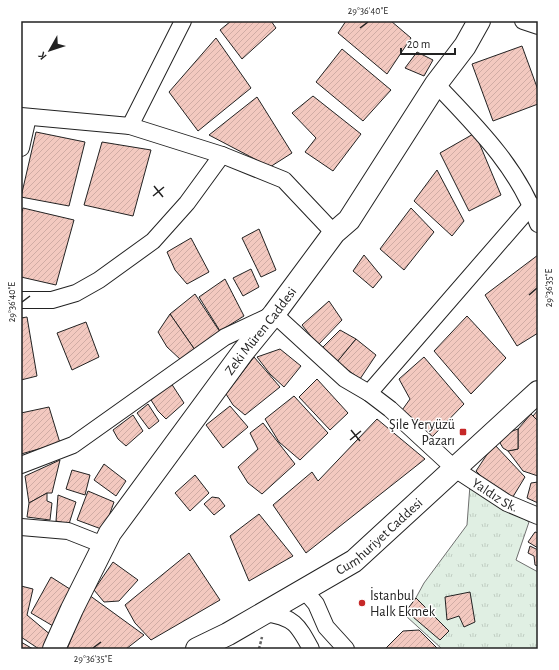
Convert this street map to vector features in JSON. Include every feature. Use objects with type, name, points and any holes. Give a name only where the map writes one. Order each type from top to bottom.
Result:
[{"type":"street","points":[[130,126],[183,21]]},
{"type":"street","name":"Zeki Müren Caddesi","points":[[54,649],[72,609],[106,546],[110,533],[243,352],[274,314],[334,233],[349,220],[436,84],[465,46],[479,21]]},
{"type":"street","points":[[523,21],[538,26]]},
{"type":"street","points":[[436,84],[491,142],[532,206],[538,224]]},
{"type":"street","points":[[21,148],[24,116],[130,126],[222,155],[284,180],[334,233]]},
{"type":"street","points":[[21,300],[52,300],[76,292],[98,280],[153,241],[187,203],[222,155]]},
{"type":"street","points":[[369,392],[532,206]]},
{"type":"street","points":[[21,465],[73,445],[225,337],[274,314]]},
{"type":"street","name":"Yaldız Sk.","points":[[274,314],[345,379],[369,392],[454,469],[507,503],[538,516]]},
{"type":"street","name":"Cumhuriyet Caddesi","points":[[197,649],[265,622],[304,590],[354,562],[538,392]]},
{"type":"street","points":[[21,527],[68,531],[106,546]]},
{"type":"street","points":[[304,590],[313,614],[311,649]]},
{"type":"street","points":[[304,590],[316,604],[326,627],[346,649]]},
{"type":"street","points":[[265,622],[279,615],[298,626],[311,649]]},
{"type":"path","points":[[259,649],[265,622]]},
{"type":"green space","points":[[470,485],[529,522],[516,560],[538,572],[538,649],[442,649],[406,616],[424,583],[467,525]]},
{"type":"building","points":[[231,21],[271,21],[276,28],[242,59],[220,30]]},
{"type":"building","points":[[346,21],[391,21],[411,38],[387,74],[338,33]]},
{"type":"building","points":[[216,38],[251,88],[198,131],[169,92]]},
{"type":"building","points":[[522,46],[538,90],[538,104],[493,121],[472,64]]},
{"type":"building","points":[[342,49],[391,90],[363,121],[316,82]]},
{"type":"building","points":[[417,52],[433,60],[424,76],[405,68]]},
{"type":"building","points":[[313,96],[361,134],[333,171],[305,152],[316,138],[292,113]]},
{"type":"building","points":[[257,97],[292,153],[270,167],[209,135]]},
{"type":"building","points":[[36,132],[85,142],[69,206],[21,197]]},
{"type":"building","points":[[475,133],[501,195],[469,211],[440,153]]},
{"type":"building","points":[[102,142],[151,150],[133,216],[84,205]]},
{"type":"building","points":[[437,170],[464,221],[452,236],[414,201]]},
{"type":"building","points":[[23,208],[74,220],[56,285],[21,277],[21,216]]},
{"type":"building","points":[[411,208],[434,232],[404,270],[380,249]]},
{"type":"building","points":[[259,229],[276,270],[261,277],[242,238]]},
{"type":"building","points":[[191,238],[209,272],[187,284],[175,270],[167,252]]},
{"type":"building","points":[[364,255],[382,277],[373,288],[353,271]]},
{"type":"building","points":[[538,255],[538,333],[517,346],[485,295]]},
{"type":"building","points":[[251,269],[259,287],[243,296],[233,278]]},
{"type":"building","points":[[225,279],[244,316],[220,331],[199,297]]},
{"type":"building","points":[[195,294],[220,332],[195,350],[170,314]]},
{"type":"building","points":[[329,301],[342,320],[318,345],[302,325]]},
{"type":"building","points":[[170,314],[195,350],[181,360],[167,347],[158,332]]},
{"type":"building","points":[[467,316],[506,358],[471,394],[434,351]]},
{"type":"building","points":[[27,317],[37,376],[21,380],[21,318]]},
{"type":"building","points":[[86,322],[99,357],[72,370],[57,333]]},
{"type":"building","points":[[340,330],[356,339],[337,362],[322,348]]},
{"type":"building","points":[[356,339],[376,355],[360,379],[337,362]]},
{"type":"building","points":[[280,349],[301,366],[284,387],[270,374],[257,357]]},
{"type":"building","points":[[254,357],[280,387],[245,415],[233,405],[226,394]]},
{"type":"building","points":[[424,357],[464,404],[430,439],[400,413],[410,399],[399,379]]},
{"type":"building","points":[[317,379],[348,413],[330,430],[299,397]]},
{"type":"building","points":[[171,383],[184,403],[166,419],[158,411],[151,400]]},
{"type":"building","points":[[294,396],[328,433],[300,460],[279,442],[265,419]]},
{"type":"building","points":[[148,404],[159,421],[149,429],[137,413]]},
{"type":"building","points":[[230,406],[248,427],[223,448],[206,425]]},
{"type":"building","points":[[49,407],[60,443],[21,454],[21,413]]},
{"type":"building","points":[[538,410],[538,421],[533,416]]},
{"type":"building","points":[[531,414],[538,421],[538,476],[523,471],[508,451],[518,449],[518,429]]},
{"type":"building","points":[[133,415],[143,431],[126,446],[118,439],[113,430]]},
{"type":"building","points":[[377,419],[425,459],[306,553],[273,505],[312,472],[318,481]]},
{"type":"building","points":[[263,423],[295,464],[262,494],[248,483],[238,467],[258,449],[250,433]]},
{"type":"building","points":[[518,429],[518,449],[508,451],[503,448],[500,443],[507,433]]},
{"type":"building","points":[[494,444],[525,477],[511,500],[491,486],[476,471]]},
{"type":"building","points":[[60,460],[52,493],[47,493],[29,503],[25,476]]},
{"type":"building","points":[[104,464],[126,481],[116,496],[94,480]]},
{"type":"building","points":[[72,470],[90,475],[85,495],[66,489]]},
{"type":"building","points":[[195,475],[209,493],[190,511],[175,493]]},
{"type":"building","points":[[538,482],[538,503],[527,498],[531,483]]},
{"type":"building","points":[[88,491],[114,502],[104,530],[77,520]]},
{"type":"building","points":[[47,493],[47,501],[52,503],[50,520],[27,517],[29,503]]},
{"type":"building","points":[[58,495],[76,502],[69,524],[56,521]]},
{"type":"building","points":[[212,497],[219,498],[225,506],[214,515],[204,504]]},
{"type":"building","points":[[259,514],[293,556],[249,581],[230,536]]},
{"type":"building","points":[[535,532],[538,533],[538,548],[528,542]]},
{"type":"building","points":[[530,546],[538,550],[538,566],[535,565],[534,556],[528,553]]},
{"type":"building","points":[[189,553],[220,600],[151,640],[135,623],[125,605]]},
{"type":"building","points":[[113,562],[138,580],[119,601],[104,602],[94,590]]},
{"type":"building","points":[[51,577],[73,591],[53,626],[31,613]]},
{"type":"building","points":[[21,586],[33,589],[27,615],[52,636],[47,649],[39,649],[21,637]]},
{"type":"building","points":[[470,592],[475,622],[464,627],[459,616],[447,620],[445,597]]},
{"type":"building","points":[[89,595],[144,635],[126,649],[67,649]]},
{"type":"building","points":[[416,598],[449,631],[440,640],[406,611]]},
{"type":"building","points":[[419,630],[438,649],[385,649],[403,631]]},
{"type":"building","points":[[21,642],[33,649],[21,649]]},
{"type":"place","name":"Şile Yeryüzü Pazarı","points":[[463,432]]},
{"type":"place","name":"İstanbul Halk Ekmek","points":[[362,603]]}]
